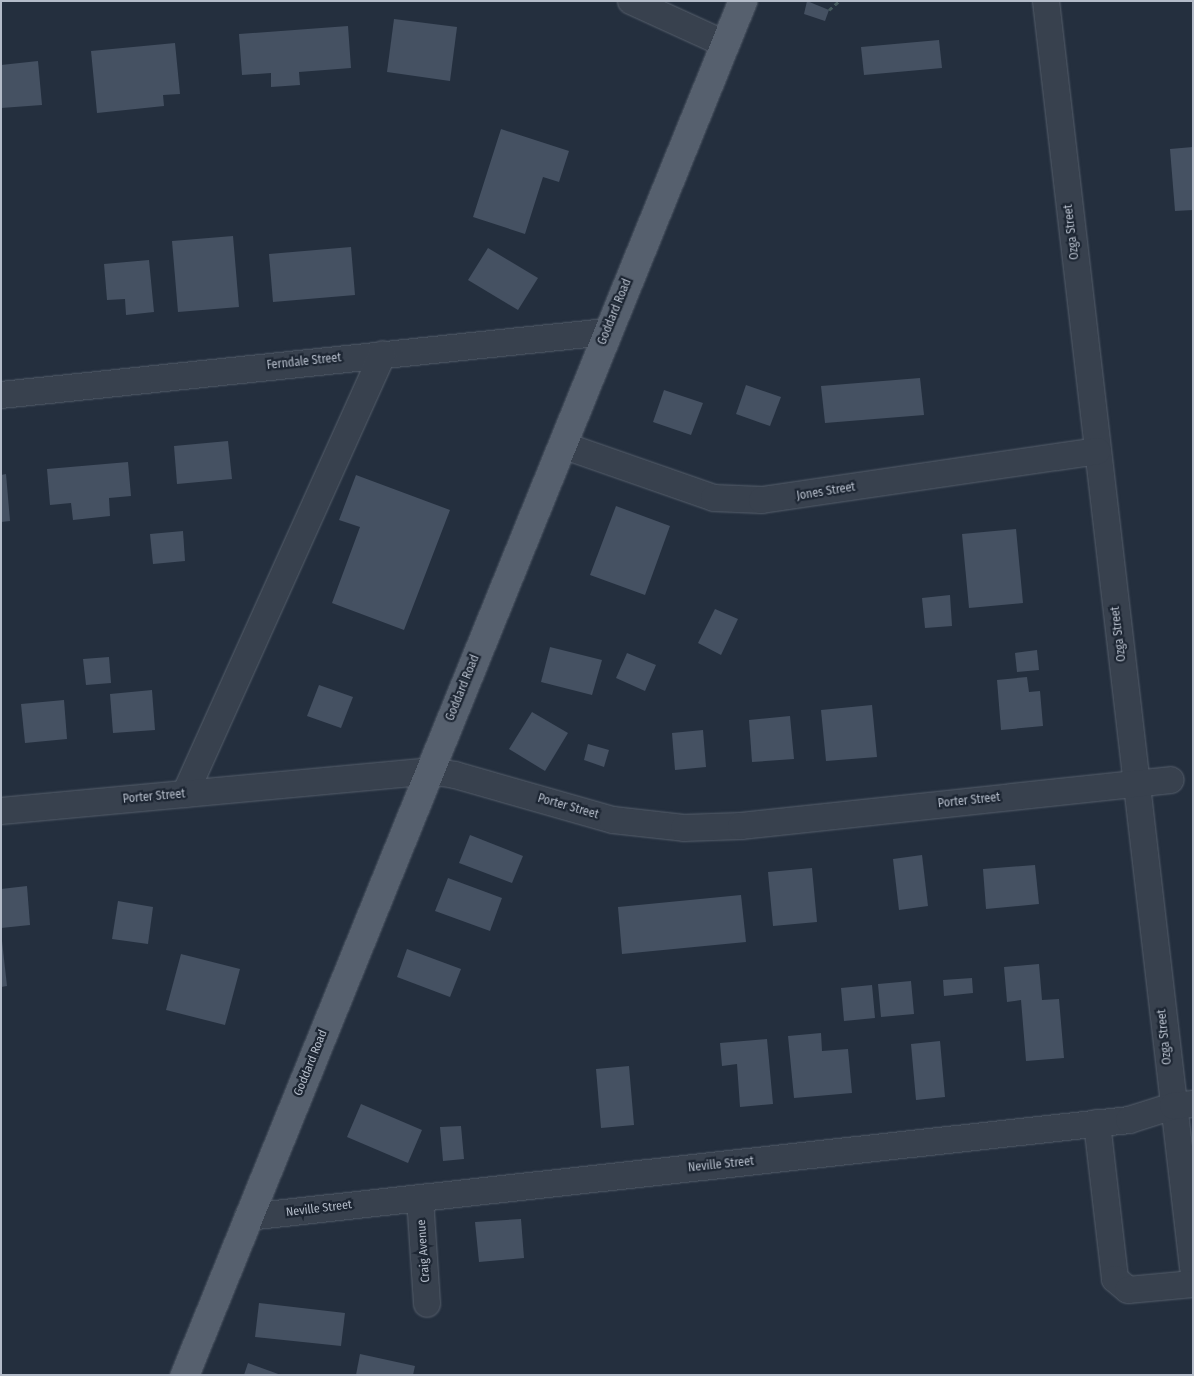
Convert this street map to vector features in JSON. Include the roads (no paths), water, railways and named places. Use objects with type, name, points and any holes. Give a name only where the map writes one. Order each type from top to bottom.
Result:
[{"type":"main road","name":"Goddard Road","points":[[185,1375],[606,332],[743,1]]},
{"type":"street","points":[[631,1],[725,44]]},
{"type":"street","name":"Ozga Street","points":[[1046,1],[1136,782],[1183,1105],[1193,1267]]},
{"type":"street","name":"Ferndale Street","points":[[1,395],[606,332]]},
{"type":"street","points":[[185,794],[383,354]]},
{"type":"street","name":"Jones Street","points":[[562,445],[714,498],[762,500],[1097,451]]},
{"type":"street","name":"Porter Street","points":[[1,811],[430,771],[455,775],[613,820],[684,828],[751,825],[1136,782],[1171,780]]},
{"type":"street","name":"Neville Street","points":[[248,1217],[1129,1120],[1183,1105]]},
{"type":"street","points":[[1097,1123],[1115,1278],[1128,1290],[1193,1284]]},
{"type":"street","name":"Craig Avenue","points":[[420,1198],[427,1304]]}]
